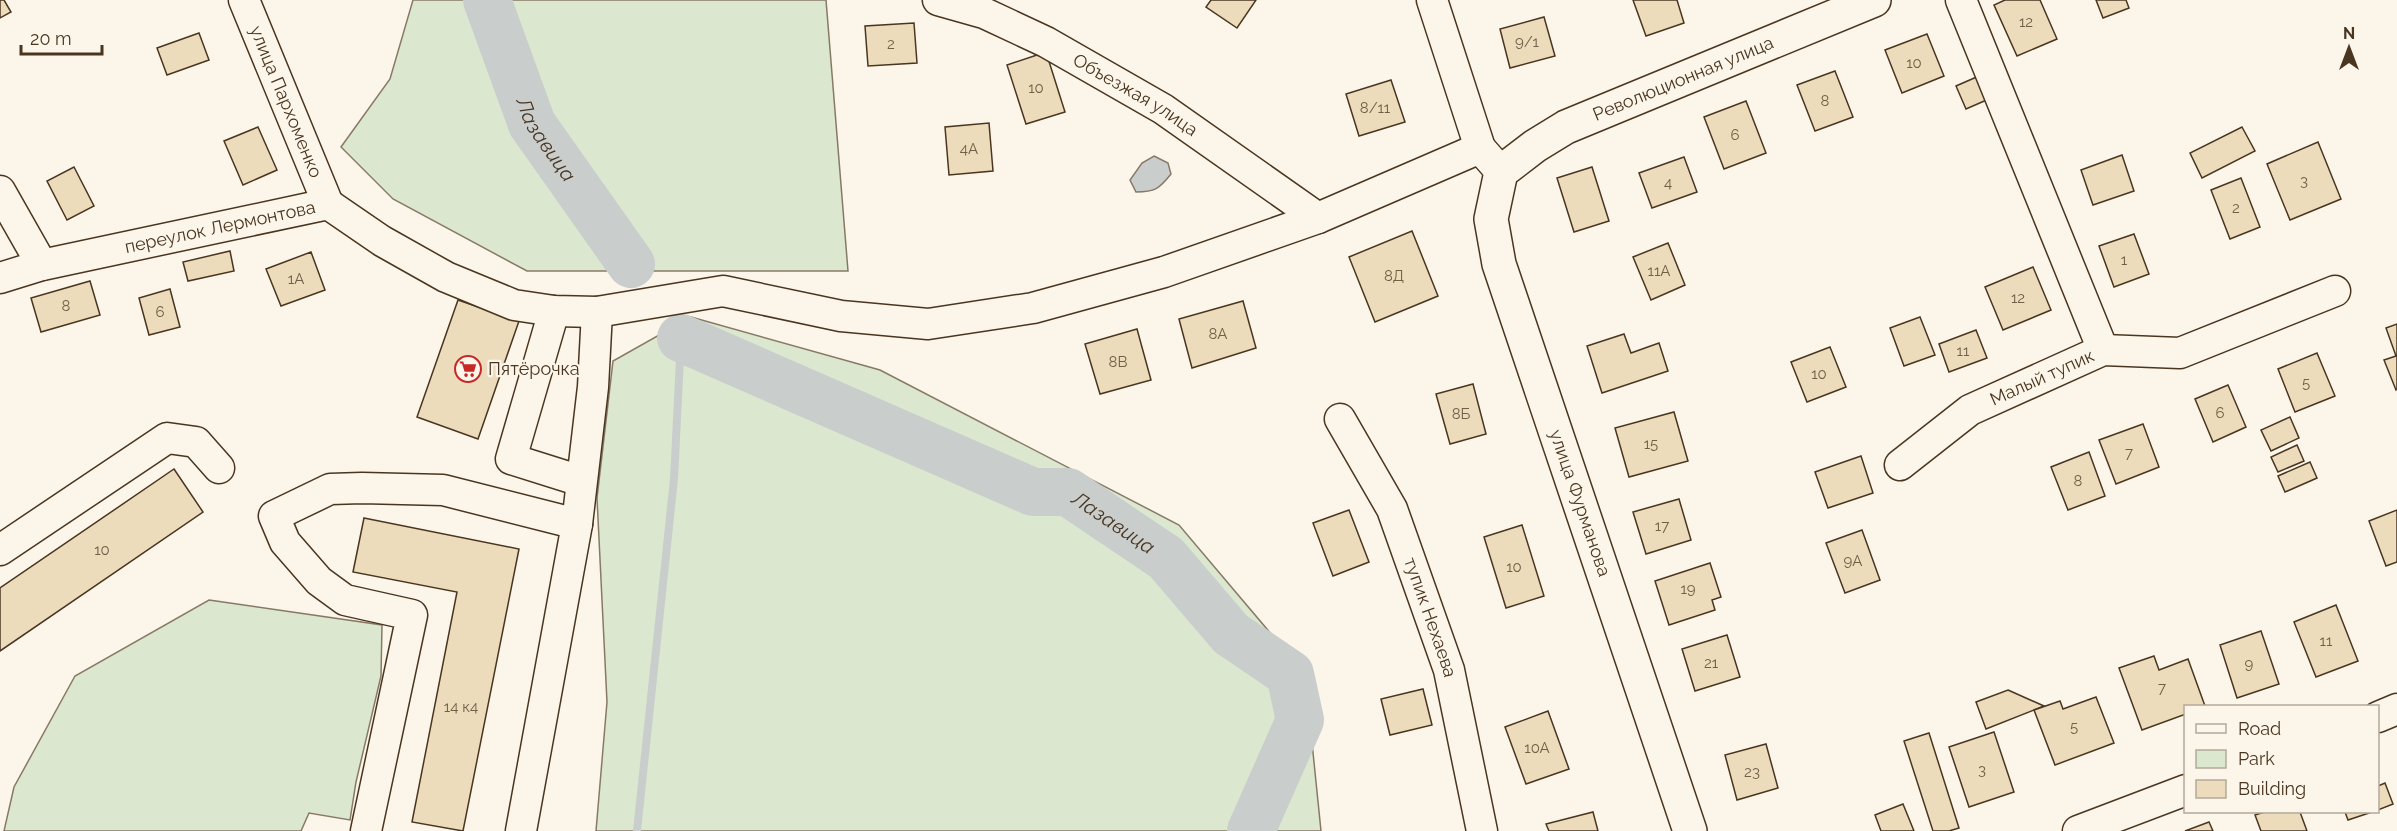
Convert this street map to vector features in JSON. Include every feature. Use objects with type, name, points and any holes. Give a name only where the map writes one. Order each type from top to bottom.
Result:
[{"type":"main road","name":"Революционная улица","points":[[1490,160],[1535,146],[1566,127],[1863,2]]},
{"type":"main road","name":"улица Фурманова","points":[[1490,160],[1491,219],[1499,264],[1690,831]]},
{"type":"street","name":"улица Пархоменко","points":[[244,0],[328,204]]},
{"type":"street","name":"Объезжая улица","points":[[938,0],[984,13],[1046,42],[1163,109],[1318,218]]},
{"type":"street","name":"улица Фурманова","points":[[1432,0],[1490,160]]},
{"type":"street","points":[[1961,0],[2103,350]]},
{"type":"street","name":"переулок Лермонтова","points":[[0,278],[42,265],[328,204],[382,241],[446,277],[514,305],[554,311],[597,312],[723,291],[841,316],[928,324],[1033,308],[1164,272],[1490,160]]},
{"type":"street","points":[[0,192],[42,265]]},
{"type":"street","name":"Малый тупик","points":[[1900,465],[1970,410],[2103,350],[2180,353],[2335,291]]},
{"type":"street","points":[[554,311],[511,459],[581,481]]},
{"type":"street","points":[[521,831],[577,524],[593,387],[597,312]]},
{"type":"street","name":"тупик Нехаева","points":[[1340,419],[1392,509],[1449,670],[1482,831]]},
{"type":"street","points":[[0,550],[167,438],[196,442],[219,468]]},
{"type":"street","points":[[366,831],[412,615],[345,600],[319,581],[285,542],[274,516],[330,489],[443,490],[577,524]]},
{"type":"street","points":[[2379,717],[2397,709]]},
{"type":"street","points":[[2078,831],[2184,791]]},
{"type":"green space","points":[[413,0],[826,0],[848,271],[527,271],[393,199],[341,147],[390,79]]},
{"type":"green space","points":[[691,317],[880,370],[1179,525],[1305,674],[1321,831],[596,831],[607,702],[597,498],[613,361]]},
{"type":"green space","points":[[209,600],[382,625],[381,676],[356,782],[350,820],[309,813],[301,831],[4,831],[14,787],[75,676]]},
{"type":"shaded area","points":[[1154,156],[1168,163],[1171,174],[1156,189],[1136,192],[1130,180],[1142,163]]},
{"type":"building","points":[[0,0],[4,0],[11,12],[0,18]]},
{"type":"building","points":[[1211,0],[1256,0],[1237,28],[1206,7]]},
{"type":"building","points":[[1633,0],[1677,0],[1684,23],[1646,36]]},
{"type":"building","points":[[2005,0],[2040,0],[2057,39],[2017,56],[1994,5]]},
{"type":"building","points":[[2096,0],[2126,0],[2129,8],[2103,18]]},
{"type":"building","points":[[1544,17],[1555,56],[1510,68],[1500,29]]},
{"type":"building","points":[[914,23],[917,63],[868,66],[865,26]]},
{"type":"building","points":[[199,33],[209,60],[167,75],[157,48]]},
{"type":"building","points":[[1927,34],[1944,76],[1902,93],[1885,50]]},
{"type":"building","points":[[1046,52],[1065,112],[1026,124],[1007,65]]},
{"type":"building","points":[[1835,71],[1853,117],[1815,131],[1797,85]]},
{"type":"building","points":[[1988,72],[1998,95],[1966,109],[1956,86]]},
{"type":"building","points":[[1391,80],[1405,122],[1359,136],[1346,94]]},
{"type":"building","points":[[1746,101],[1766,153],[1724,169],[1704,117]]},
{"type":"building","points":[[989,123],[993,171],[949,175],[945,127]]},
{"type":"building","points":[[258,127],[277,170],[243,185],[224,141]]},
{"type":"building","points":[[2242,127],[2255,151],[2202,178],[2190,153]]},
{"type":"building","points":[[2318,142],[2341,199],[2290,220],[2267,164]]},
{"type":"building","points":[[2122,155],[2134,191],[2093,205],[2081,170]]},
{"type":"building","points":[[1684,157],[1697,192],[1652,208],[1639,173]]},
{"type":"building","points":[[74,167],[94,206],[67,220],[47,181]]},
{"type":"building","points":[[1592,167],[1609,221],[1574,232],[1557,178]]},
{"type":"building","points":[[2241,178],[2260,227],[2230,239],[2211,190]]},
{"type":"building","points":[[1412,231],[1438,296],[1375,322],[1349,257]]},
{"type":"building","points":[[2134,234],[2149,274],[2114,287],[2099,246]]},
{"type":"building","points":[[1668,243],[1685,285],[1651,300],[1633,257]]},
{"type":"building","points":[[230,251],[234,271],[188,281],[183,262]]},
{"type":"building","points":[[311,252],[325,290],[281,306],[266,269]]},
{"type":"building","points":[[2033,267],[2051,310],[2003,330],[1985,287]]},
{"type":"building","points":[[90,281],[100,315],[41,332],[31,298]]},
{"type":"building","points":[[170,289],[180,327],[149,335],[139,298]]},
{"type":"building","name":"Пятёрочка","points":[[458,300],[519,321],[478,439],[417,417]]},
{"type":"building","points":[[1243,301],[1256,348],[1192,368],[1179,319]]},
{"type":"building","points":[[1920,317],[1935,355],[1904,366],[1890,328]]},
{"type":"building","points":[[2397,324],[2396,390],[2384,360],[2396,356],[2386,328]]},
{"type":"building","points":[[1137,329],[1151,380],[1100,394],[1085,344]]},
{"type":"building","points":[[1976,330],[1987,358],[1949,372],[1939,344]]},
{"type":"building","points":[[1624,334],[1631,353],[1659,343],[1668,371],[1602,393],[1587,346]]},
{"type":"building","points":[[1830,347],[1846,387],[1807,402],[1791,362]]},
{"type":"building","points":[[2317,353],[2335,396],[2295,412],[2278,369]]},
{"type":"building","points":[[1473,384],[1486,434],[1450,444],[1436,394]]},
{"type":"building","points":[[2228,385],[2246,427],[2213,442],[2195,399]]},
{"type":"building","points":[[1674,412],[1688,461],[1629,477],[1615,428]]},
{"type":"building","points":[[2290,417],[2299,438],[2271,451],[2261,430]]},
{"type":"building","points":[[2143,424],[2159,467],[2116,484],[2099,440]]},
{"type":"building","points":[[2297,445],[2304,461],[2278,472],[2271,457]]},
{"type":"building","points":[[2089,452],[2105,496],[2068,510],[2051,467]]},
{"type":"building","points":[[1861,456],[1873,493],[1828,508],[1815,472]]},
{"type":"building","points":[[2310,462],[2317,478],[2285,492],[2278,476]]},
{"type":"building","points":[[174,469],[203,512],[0,651],[0,588]]},
{"type":"building","points":[[1679,499],[1691,540],[1646,554],[1633,512]]},
{"type":"building","points":[[1349,510],[1369,562],[1333,576],[1313,523]]},
{"type":"building","points":[[2397,510],[2397,562],[2386,566],[2369,521]]},
{"type":"building","points":[[364,518],[519,549],[463,831],[412,822],[457,592],[353,572]]},
{"type":"building","points":[[1522,525],[1544,596],[1506,608],[1484,537]]},
{"type":"building","points":[[1862,530],[1880,580],[1845,593],[1826,543]]},
{"type":"building","points":[[1710,563],[1721,597],[1712,600],[1715,610],[1669,625],[1655,581]]},
{"type":"building","points":[[2336,605],[2358,661],[2316,677],[2294,622]]},
{"type":"building","points":[[2261,631],[2279,684],[2237,698],[2220,645]]},
{"type":"building","points":[[1727,635],[1740,677],[1695,691],[1682,649]]},
{"type":"building","points":[[2154,656],[2159,670],[2188,659],[2205,705],[2184,705],[2184,715],[2142,730],[2119,668]]},
{"type":"building","points":[[1423,689],[1432,725],[1390,735],[1381,699]]},
{"type":"building","points":[[2008,690],[2044,706],[1986,729],[1976,702]]},
{"type":"building","points":[[2096,697],[2114,743],[2055,765],[2034,710],[2060,701],[2063,709]]},
{"type":"building","points":[[1548,711],[1569,769],[1526,784],[1505,727]]},
{"type":"building","points":[[1994,732],[2014,792],[1969,807],[1949,747]]},
{"type":"building","points":[[1929,733],[1959,828],[1949,831],[1933,831],[1904,741]]},
{"type":"building","points":[[1766,744],[1778,788],[1737,800],[1725,755]]},
{"type":"building","points":[[2385,783],[2393,804],[2379,810],[2379,786]]},
{"type":"building","points":[[1903,804],[1914,831],[1881,831],[1875,815]]},
{"type":"building","points":[[1593,812],[1598,831],[1549,831],[1546,824]]},
{"type":"building","points":[[2300,813],[2307,831],[2261,831],[2255,815]]},
{"type":"building","points":[[2345,813],[2369,813],[2348,820]]},
{"type":"building","points":[[2209,822],[2213,831],[2185,831]]},
{"type":"waterway","name":"Лазавица","points":[[487,0],[532,124],[631,264]]},
{"type":"waterway","points":[[637,831],[674,479],[681,338]]},
{"type":"waterway","name":"Лазавица","points":[[681,338],[1033,492],[1068,492],[1166,558],[1231,634],[1290,674],[1300,720],[1251,831]]},
{"type":"place","name":"Пятёрочка","points":[[468,369]]}]
